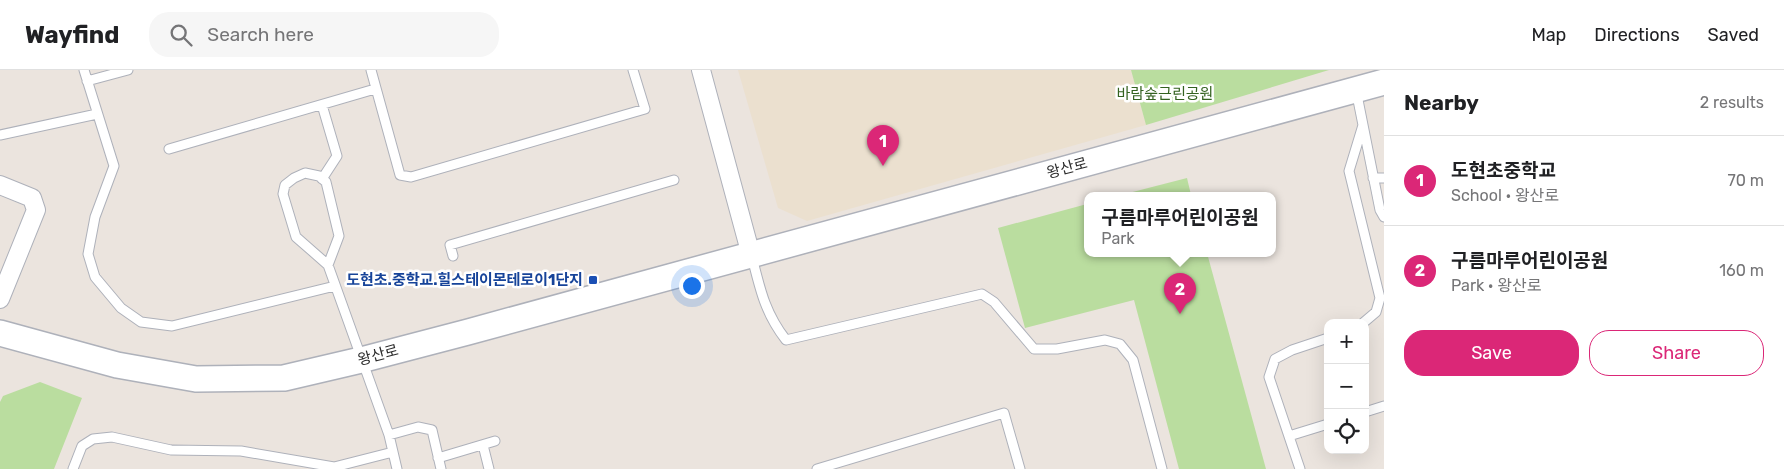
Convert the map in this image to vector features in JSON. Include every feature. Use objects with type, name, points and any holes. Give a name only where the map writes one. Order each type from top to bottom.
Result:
[{"type":"street","points":[[701,70],[751,255]]},
{"type":"street","name":"왕산로","points":[[0,333],[117,364],[196,378],[284,378],[361,360],[1384,82]]},
{"type":"street","points":[[0,184],[32,198],[36,210],[0,299]]},
{"type":"lane","points":[[84,70],[114,166],[95,217],[88,254],[94,277],[121,308],[141,322],[172,326],[335,286]]},
{"type":"lane","points":[[87,80],[128,70]]},
{"type":"lane","points":[[370,70],[400,175],[411,177],[645,109],[633,70]]},
{"type":"lane","points":[[169,149],[375,89]]},
{"type":"lane","points":[[1356,90],[1380,210],[1384,217]]},
{"type":"lane","points":[[322,105],[337,156],[322,179]]},
{"type":"lane","points":[[0,135],[97,114]]},
{"type":"lane","points":[[1363,125],[1349,171],[1380,298],[1376,312],[1368,319]]},
{"type":"lane","points":[[328,265],[338,236],[326,182],[319,176],[305,174],[294,178],[285,185],[283,194],[296,237],[328,265],[388,435],[397,469]]},
{"type":"lane","points":[[1374,178],[1384,178]]},
{"type":"lane","points":[[453,256],[450,245],[674,180]]},
{"type":"lane","points":[[751,255],[765,306],[786,340],[982,294],[994,302],[1034,349],[1057,349],[1105,340],[1120,344],[1133,360],[1162,469]]},
{"type":"lane","points":[[1300,469],[1269,377],[1275,359],[1292,350],[1324,339]]},
{"type":"lane","points":[[1369,411],[1384,406]]},
{"type":"lane","points":[[817,469],[1004,413],[1020,469]]},
{"type":"lane","points":[[1289,436],[1324,425]]},
{"type":"lane","points":[[388,435],[418,427],[432,430],[441,469]]},
{"type":"lane","points":[[73,469],[82,446],[93,439],[112,437],[171,450],[241,451],[334,467],[393,452]]},
{"type":"lane","points":[[438,458],[495,442]]},
{"type":"lane","points":[[483,445],[489,469]]},
{"type":"shaded area","points":[[738,70],[1131,70],[1146,125],[807,221],[778,208]]},
{"type":"green space","name":"바람숲근린공원","points":[[1131,70],[1329,70],[1146,125]]},
{"type":"green space","points":[[1187,178],[1190,192],[1133,192]]},
{"type":"green space","points":[[1084,205],[1084,257],[1208,257],[1266,469],[1179,469],[1134,300],[1025,328],[998,228]]},
{"type":"green space","points":[[40,382],[82,398],[54,469],[0,469],[0,402],[3,396]]},
{"type":"place","name":"도현초중학교","points":[[883,166]]},
{"type":"place","name":"도현초.중학교.힐스테이몬테로이1단지","points":[[593,280]]},
{"type":"place","name":"구름마루어린이공원","points":[[1180,314]]}]
